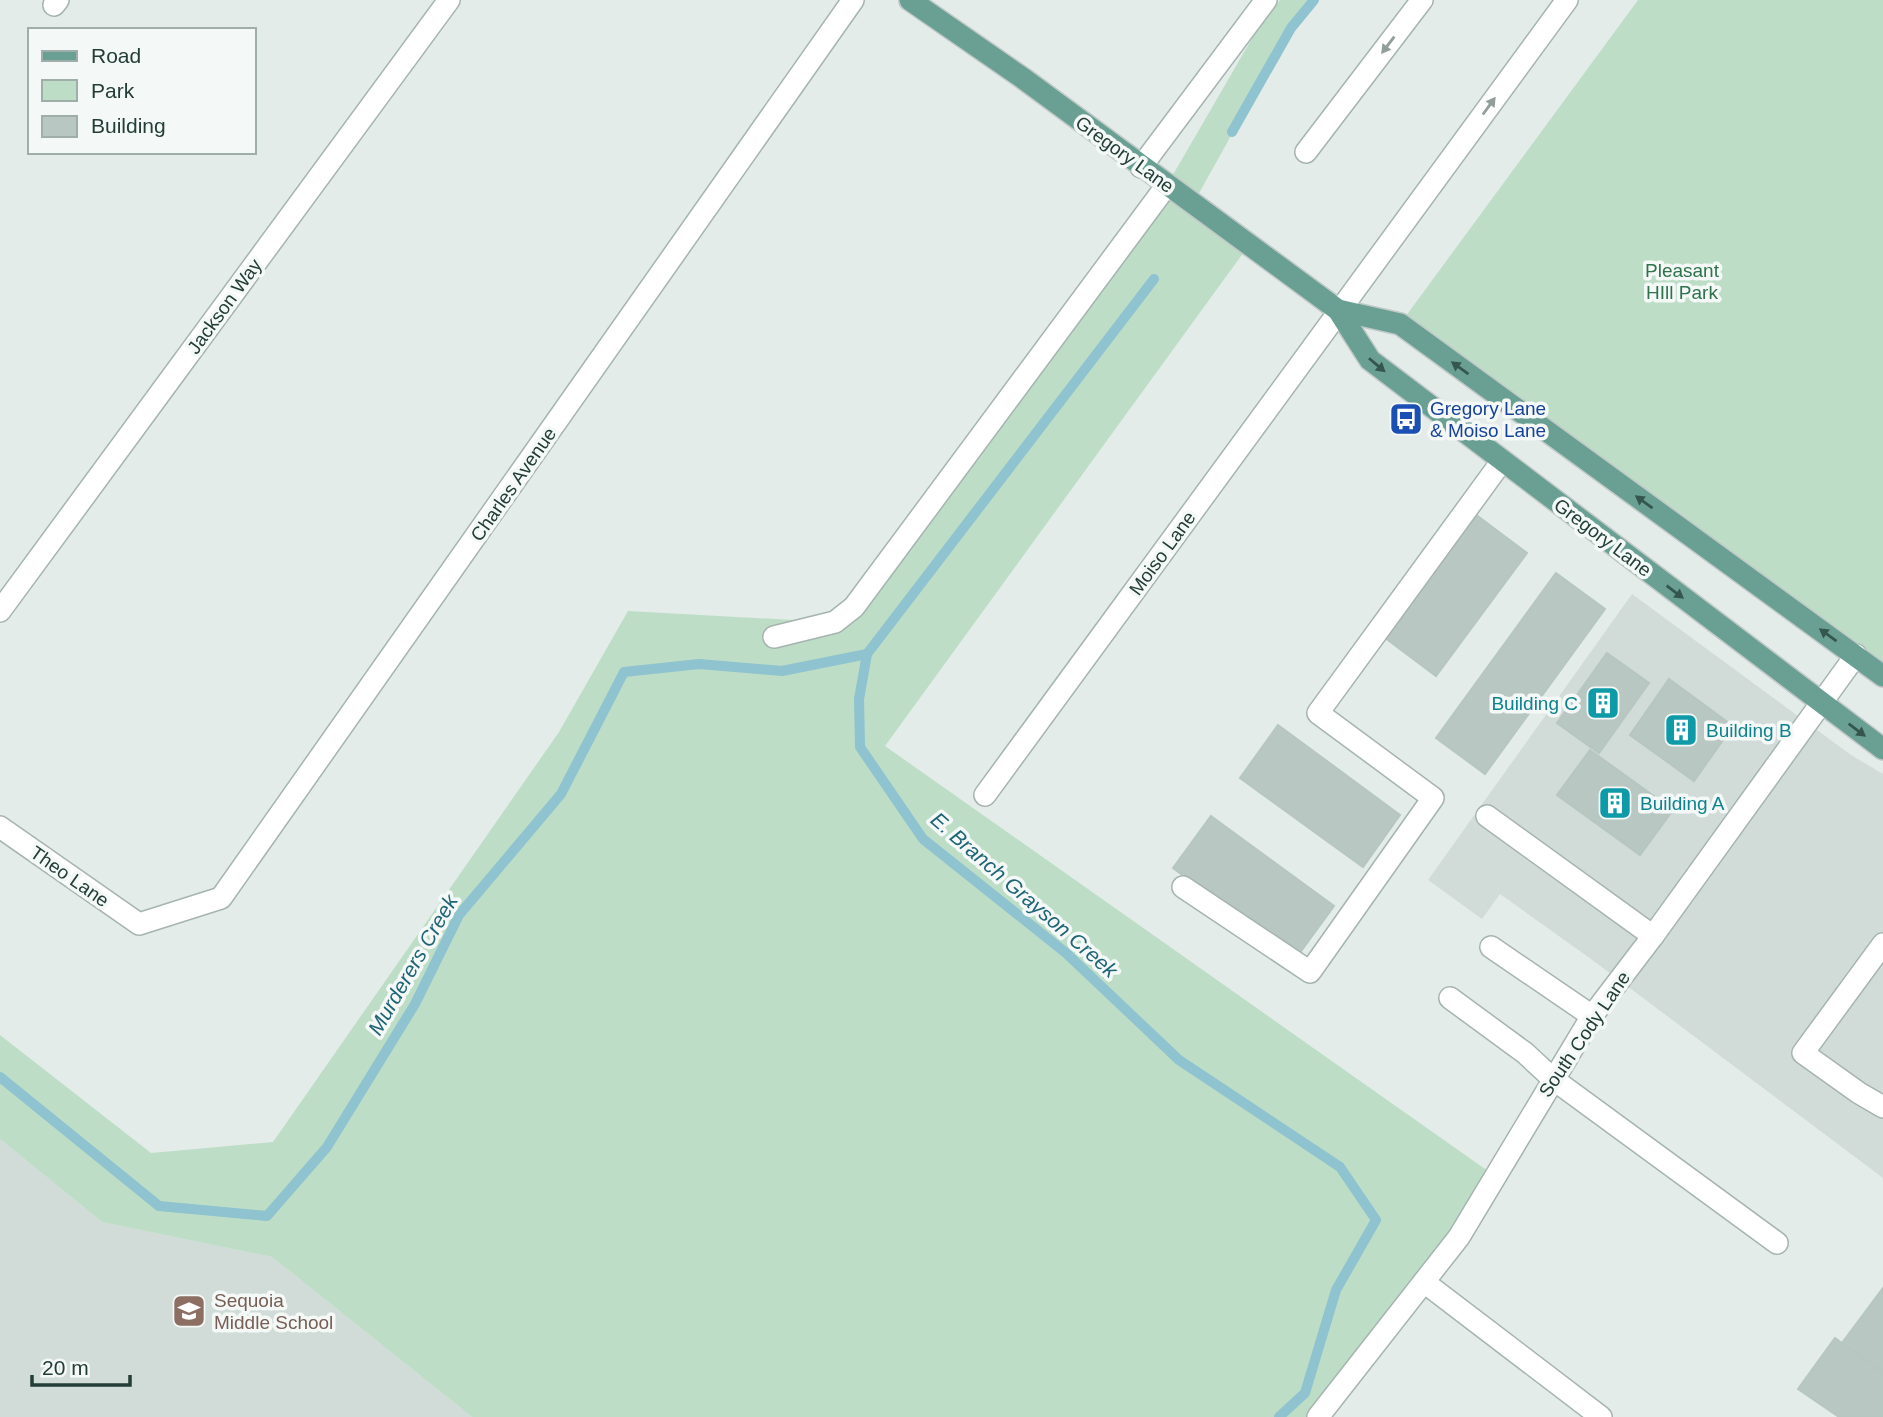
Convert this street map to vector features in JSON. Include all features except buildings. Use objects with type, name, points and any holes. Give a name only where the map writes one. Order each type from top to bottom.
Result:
[{"type":"main road","name":"Gregory Lane","points":[[910,0],[1024,79],[1338,310],[1370,360],[1883,749]]},
{"type":"main road","name":"Gregory Lane","points":[[1338,310],[1400,324],[1883,676]]},
{"type":"street","name":"Jackson Way","points":[[0,611],[449,0]]},
{"type":"street","name":"Charles Avenue","points":[[139,924],[221,898],[853,0]]},
{"type":"street","points":[[1141,167],[1266,0]]},
{"type":"street","points":[[1306,152],[1422,0]]},
{"type":"street","name":"Moiso Lane","points":[[985,795],[1567,0]]},
{"type":"street","points":[[774,637],[835,622],[854,607],[1167,185]]},
{"type":"street","points":[[1183,887],[1310,972],[1433,798],[1318,713],[1502,461]]},
{"type":"street","name":"South Cody Lane","points":[[1318,1417],[1459,1237],[1592,1016],[1856,655]]},
{"type":"street","points":[[1487,816],[1653,936]]},
{"type":"street","name":"Theo Lane","points":[[0,827],[139,924]]},
{"type":"street","points":[[1883,944],[1803,1053],[1883,1107]]},
{"type":"street","points":[[1491,947],[1592,1016]]},
{"type":"street","points":[[1450,998],[1525,1053],[1553,1079],[1777,1243]]},
{"type":"street","points":[[1424,1282],[1601,1417]]},
{"type":"shaded area","points":[[1632,594],[1851,755],[1883,774],[1883,1178],[1500,894],[1482,919],[1428,880]]},
{"type":"shaded area","name":"Sequoia Middle School","points":[[0,1139],[102,1222],[272,1257],[472,1417],[0,1417]]},
{"type":"green space","points":[[1280,0],[1314,0],[1291,28],[1193,204],[1249,245],[885,746],[1495,1176],[1318,1417],[472,1417],[272,1257],[102,1222],[0,1139],[0,1035],[151,1153],[273,1142],[559,732],[628,611],[848,623],[1167,185],[1261,23]]},
{"type":"green space","name":"Pleasant HIll Park","points":[[1638,0],[1883,0],[1883,676],[1400,324]]},
{"type":"waterway","name":"E. Branch Grayson Creek","points":[[1232,132],[1291,28],[1314,0]]},
{"type":"waterway","name":"E. Branch Grayson Creek","points":[[1154,279],[867,654],[859,699],[860,747],[923,839],[1066,953],[1179,1060],[1340,1167],[1376,1220],[1336,1290],[1305,1393],[1279,1417]]},
{"type":"waterway","name":"Murderers Creek","points":[[0,1077],[159,1206],[267,1216],[327,1147],[415,1004],[459,915],[561,794],[624,672],[699,664],[782,671],[867,654]]},
{"type":"place","name":"Gregory Lane & Moiso Lane","points":[[1406,419]]},
{"type":"place","name":"Building C","points":[[1603,703]]},
{"type":"place","name":"Building B","points":[[1681,730]]},
{"type":"place","name":"Building A","points":[[1615,803]]},
{"type":"place","name":"Sequoia Middle School","points":[[189,1311]]}]
